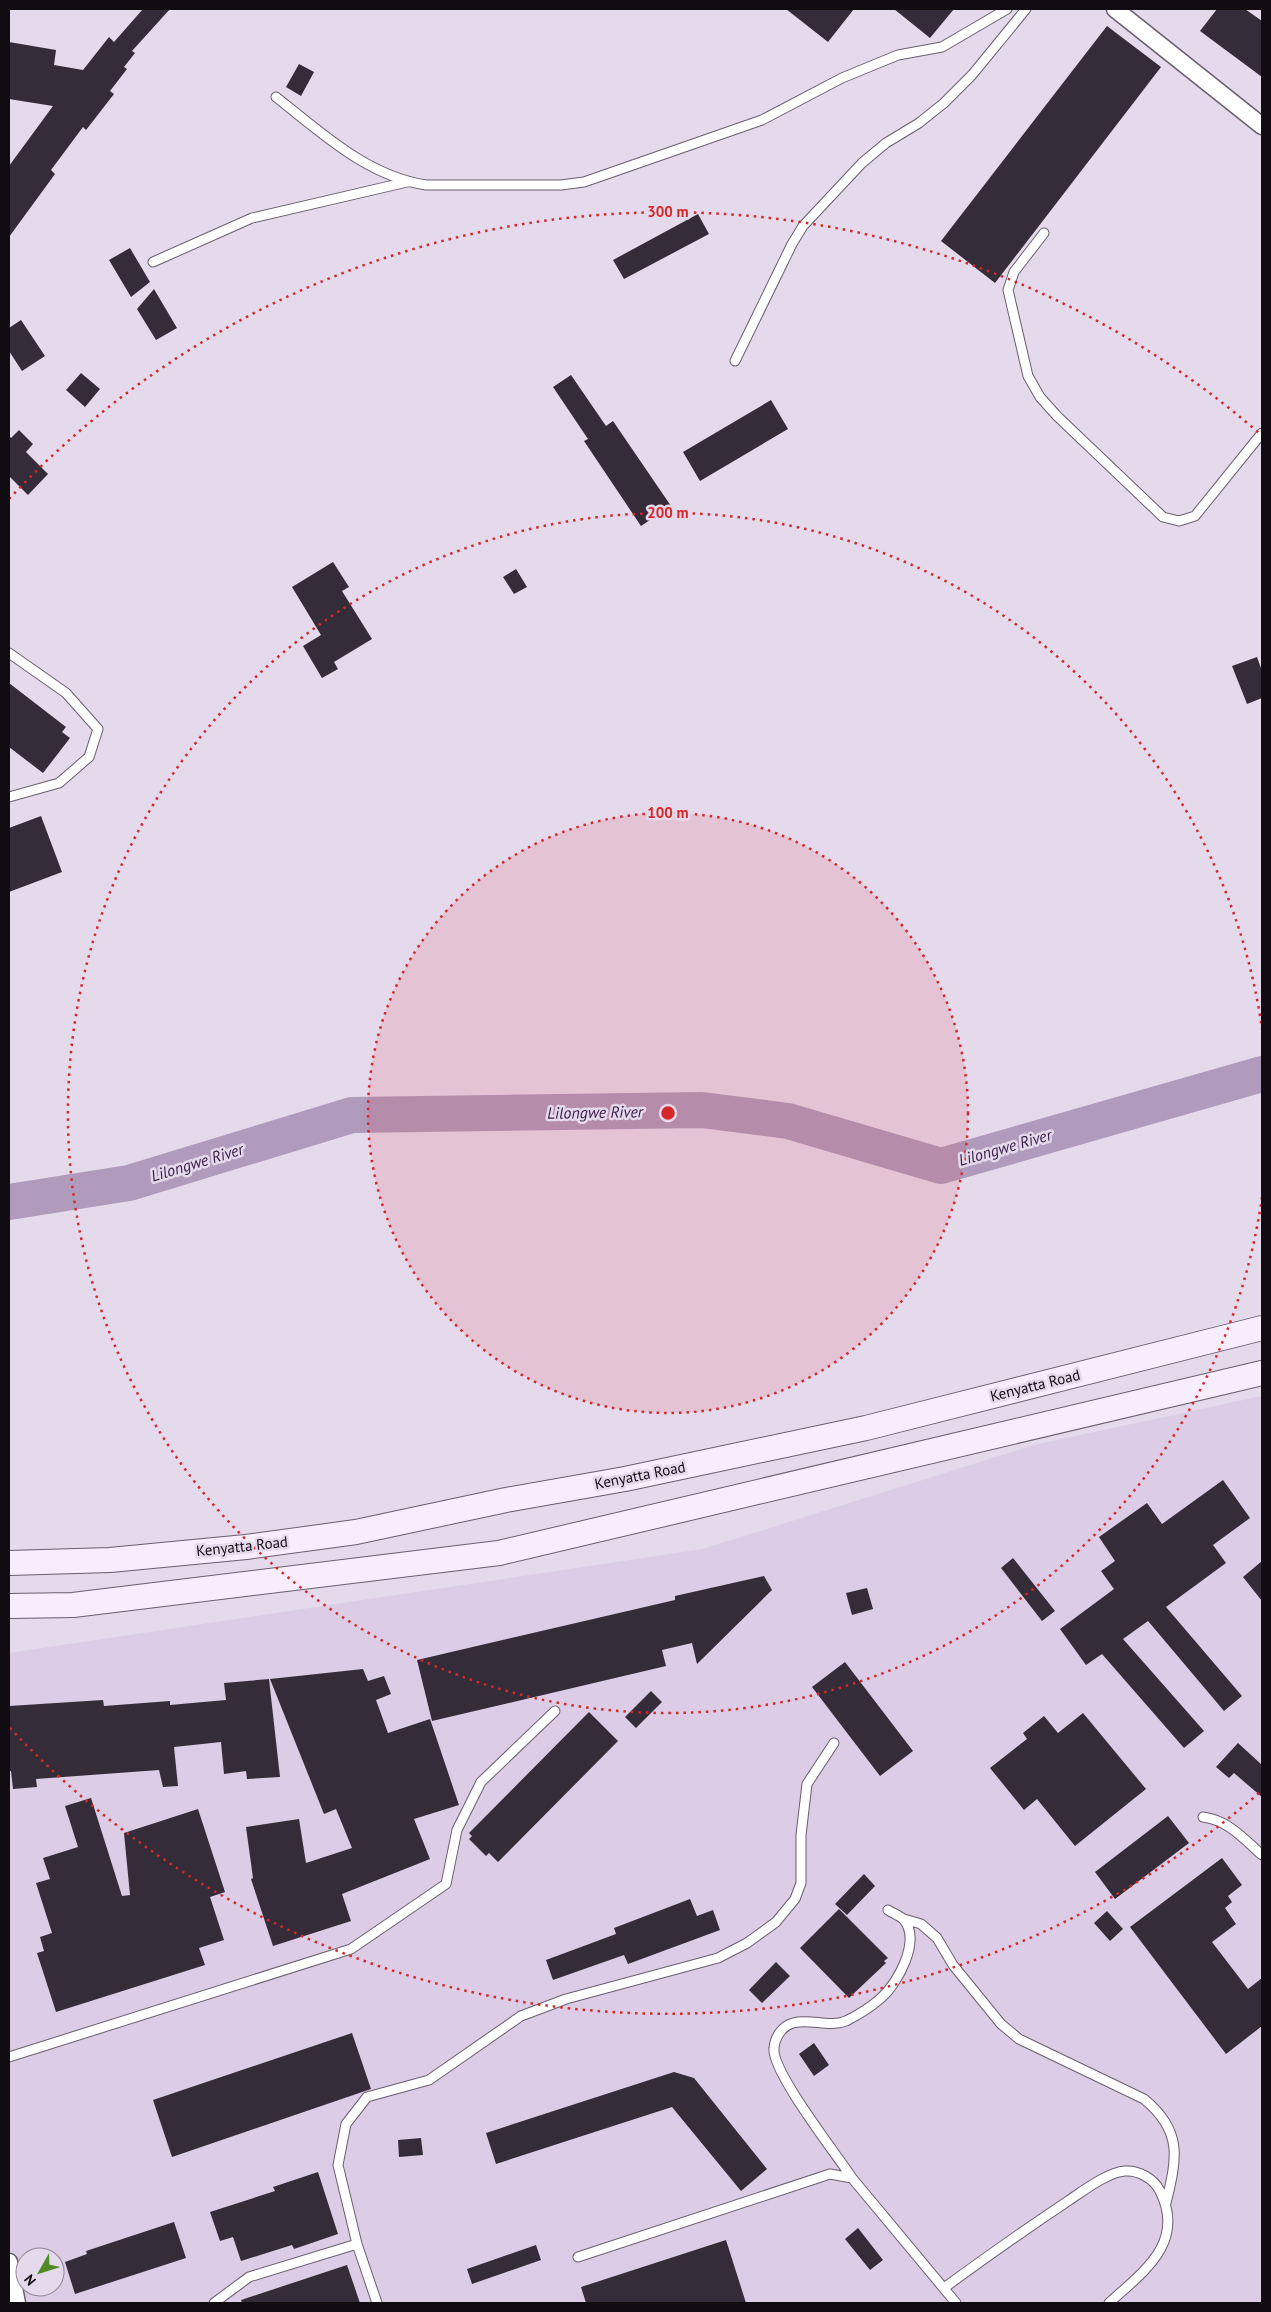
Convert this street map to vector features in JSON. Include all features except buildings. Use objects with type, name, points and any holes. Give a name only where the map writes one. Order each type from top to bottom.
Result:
[{"type":"main road","name":"Kenyatta Road","points":[[9,1563],[110,1560],[246,1547],[356,1532],[506,1500],[624,1479],[866,1428],[1262,1328]]},
{"type":"main road","points":[[9,1606],[73,1605],[499,1553],[1262,1373]]},
{"type":"street","points":[[1115,9],[1262,126]]},
{"type":"street","points":[[9,2262],[17,2303]]},
{"type":"lane","points":[[276,97],[349,155],[408,182],[426,184],[542,185],[584,182],[762,120],[842,78],[898,56],[942,46],[1006,9]]},
{"type":"lane","points":[[735,360],[792,244],[803,226],[862,163],[886,143],[944,103],[972,75],[1026,9]]},
{"type":"lane","points":[[153,262],[252,218],[408,182]]},
{"type":"lane","points":[[1044,233],[1014,272],[1008,290],[1028,376],[1040,397],[1057,416],[1163,517],[1179,521],[1195,516],[1262,433]]},
{"type":"lane","points":[[9,653],[66,693],[98,729],[89,757],[59,783],[9,797]]},
{"type":"lane","points":[[9,2057],[351,1950],[446,1884],[457,1830],[481,1782],[555,1710]]},
{"type":"lane","points":[[377,2303],[357,2244],[338,2165],[346,2124],[367,2097],[429,2080],[520,2016],[566,1999],[718,1958],[747,1942],[776,1922],[795,1899],[802,1883],[801,1835],[807,1784],[834,1743]]},
{"type":"lane","points":[[1203,1817],[1212,1818],[1229,1826],[1262,1855]]},
{"type":"lane","points":[[888,1910],[904,1919],[921,1924],[937,1938],[953,1965],[1001,2024],[1019,2039],[1144,2099],[1160,2112],[1172,2132],[1174,2172],[1166,2203],[1167,2238],[1150,2266],[1109,2303]]},
{"type":"lane","points":[[904,1919],[911,1938],[906,1960],[894,1983],[882,1998],[844,2022],[826,2024],[810,2022],[792,2023],[778,2034],[773,2050],[779,2068],[793,2092],[852,2178],[956,2303]]},
{"type":"lane","points":[[944,2288],[1029,2227],[1102,2180],[1125,2171],[1145,2175],[1157,2185],[1166,2203]]},
{"type":"lane","points":[[578,2256],[830,2174],[852,2178]]},
{"type":"lane","points":[[214,2303],[249,2277],[357,2244]]},
{"type":"shaded area","points":[[1262,1396],[1262,2303],[9,2303],[9,1653],[703,1549],[1034,1445]]},
{"type":"waterway","name":"Lilongwe River","points":[[9,1202],[129,1183],[352,1115],[702,1110],[788,1121],[941,1166],[1262,1074]]}]
